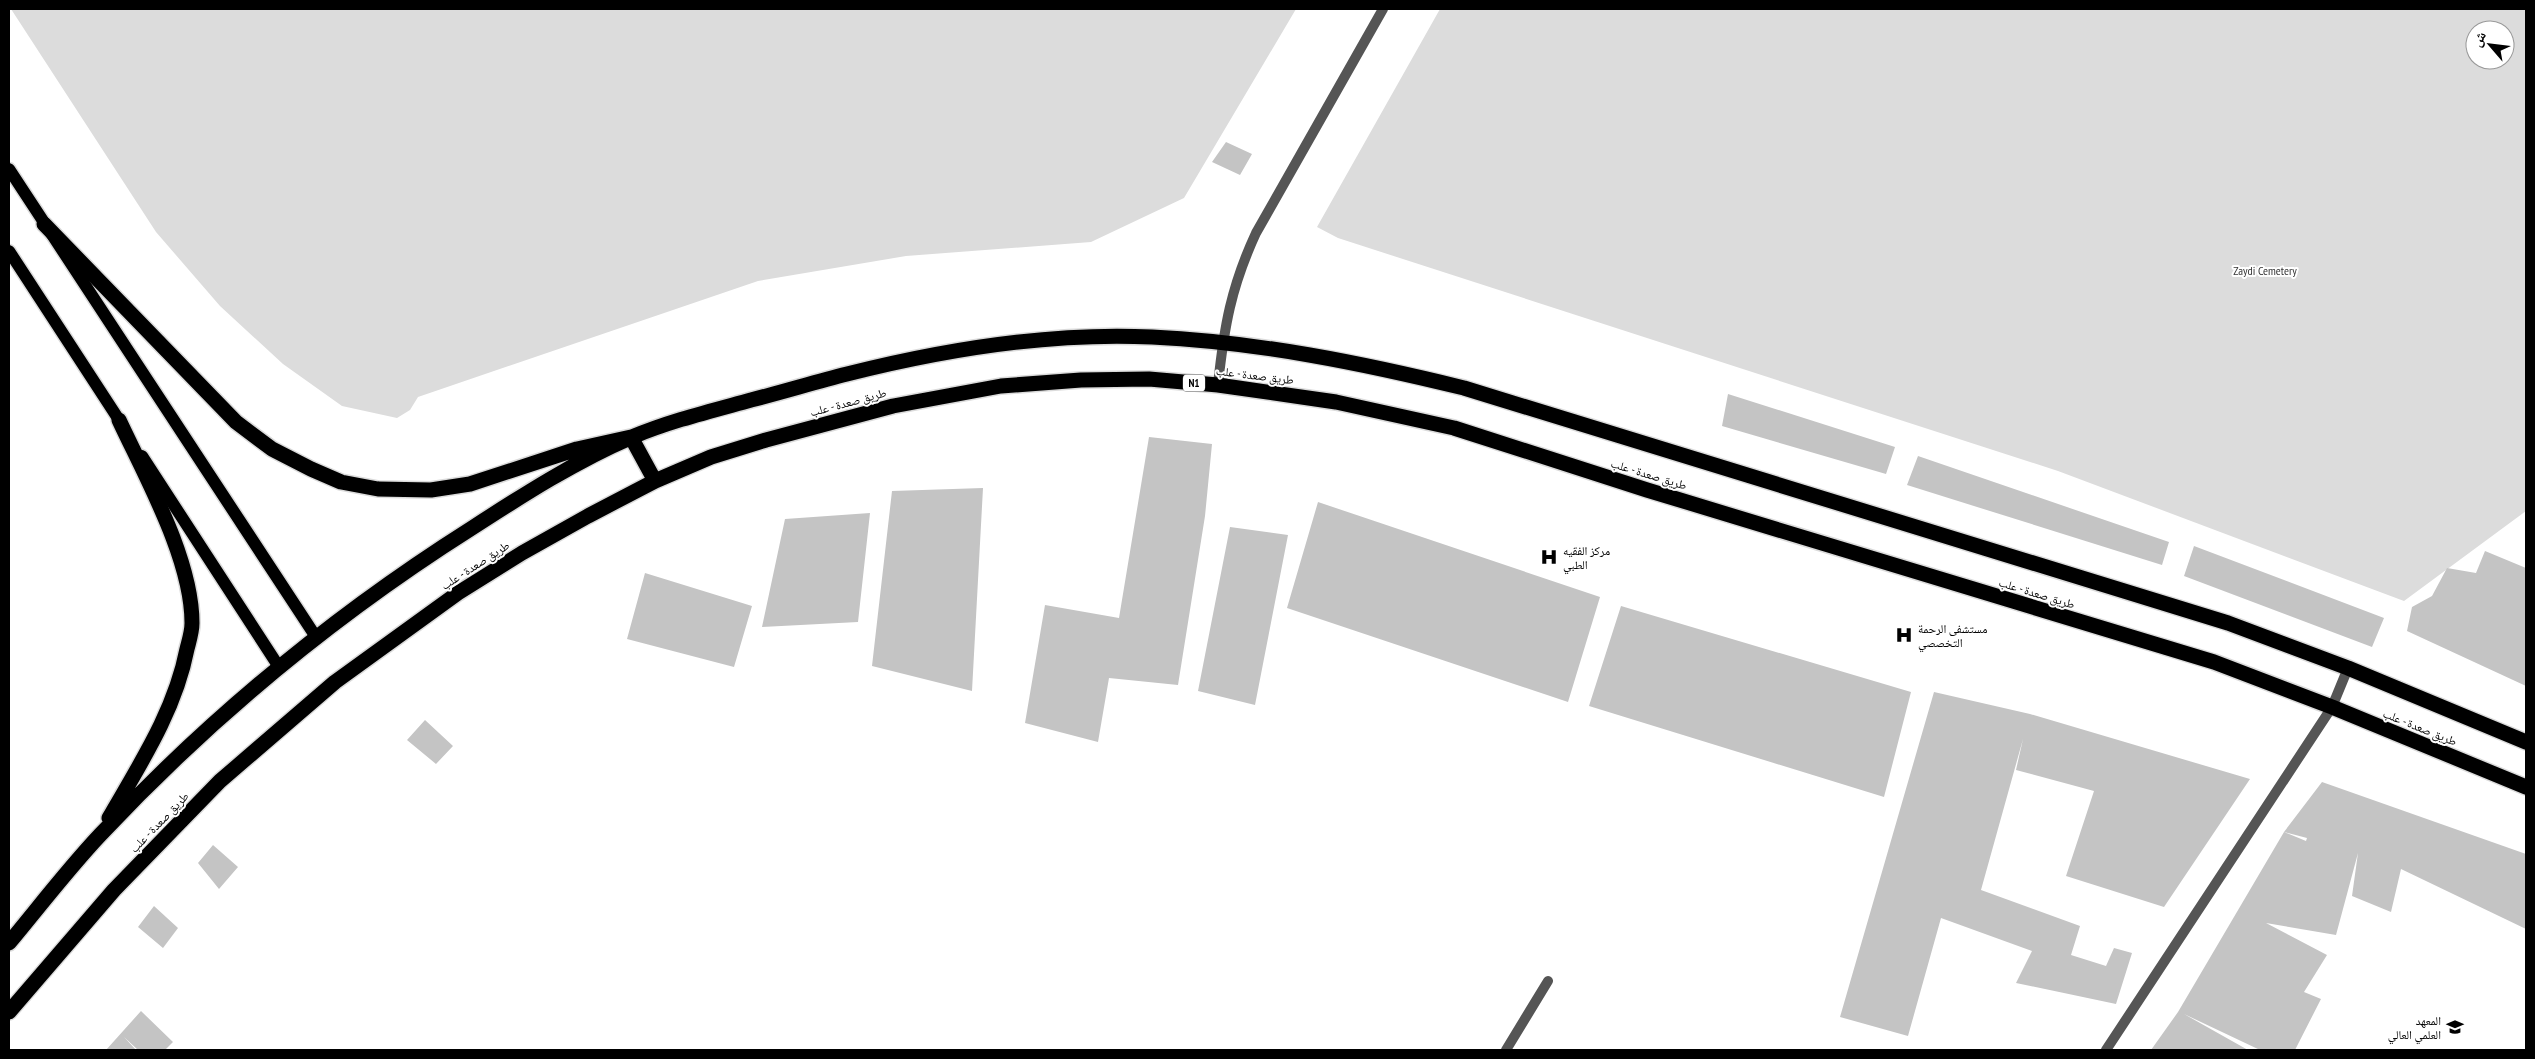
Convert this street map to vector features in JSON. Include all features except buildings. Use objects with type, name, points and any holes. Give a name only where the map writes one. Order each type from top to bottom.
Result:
[{"type":"highway","points":[[44,224],[236,422],[272,449],[341,482],[378,489],[431,490],[470,484],[577,449],[631,437],[689,417],[822,380],[885,365],[996,344],[1079,338],[1150,336],[1277,349],[1344,361],[1464,388],[2228,623],[2348,668],[2526,742]]},
{"type":"highway","name":"طريق صعدة - علب","points":[[9,1012],[108,897],[220,781],[335,682],[395,636],[482,578],[588,516],[655,481],[711,458],[832,421],[894,406],[1001,386],[1081,380],[1149,379],[1218,385],[1336,402],[1454,428],[1647,490],[2214,662],[2332,707],[2526,787]]},
{"type":"highway","points":[[99,836],[176,696],[192,625],[190,598],[181,565],[162,512],[119,420]]},
{"type":"highway","points":[[631,437],[655,481]]},
{"type":"highway","points":[[9,942],[99,836],[186,748],[316,637],[422,560],[500,510],[631,437]]},
{"type":"main road","points":[[9,169],[316,637]]},
{"type":"main road","points":[[9,250],[280,667]]},
{"type":"street","points":[[1218,385],[1222,343],[1234,287],[1256,234],[1383,9]]},
{"type":"street","points":[[2106,1050],[2332,707],[2348,668]]},
{"type":"street","points":[[1506,1050],[1548,981]]},
{"type":"green space","points":[[11,9],[1296,9],[1184,198],[1091,242],[906,256],[758,281],[418,397],[410,410],[397,418],[342,406],[283,364],[220,306],[156,232]]},
{"type":"green space","name":"Zaydi Cemetery","points":[[1440,9],[2526,9],[2526,511],[2404,601],[2058,471],[1338,238],[1317,227]]},
{"type":"place","name":"مركز الفقيه الطبي","points":[[1549,557]]},
{"type":"place","name":"مستشفى الرحمة التخصصي","points":[[1904,635]]},
{"type":"place","name":"المعهد العلمي العالي","points":[[2455,1027]]}]
